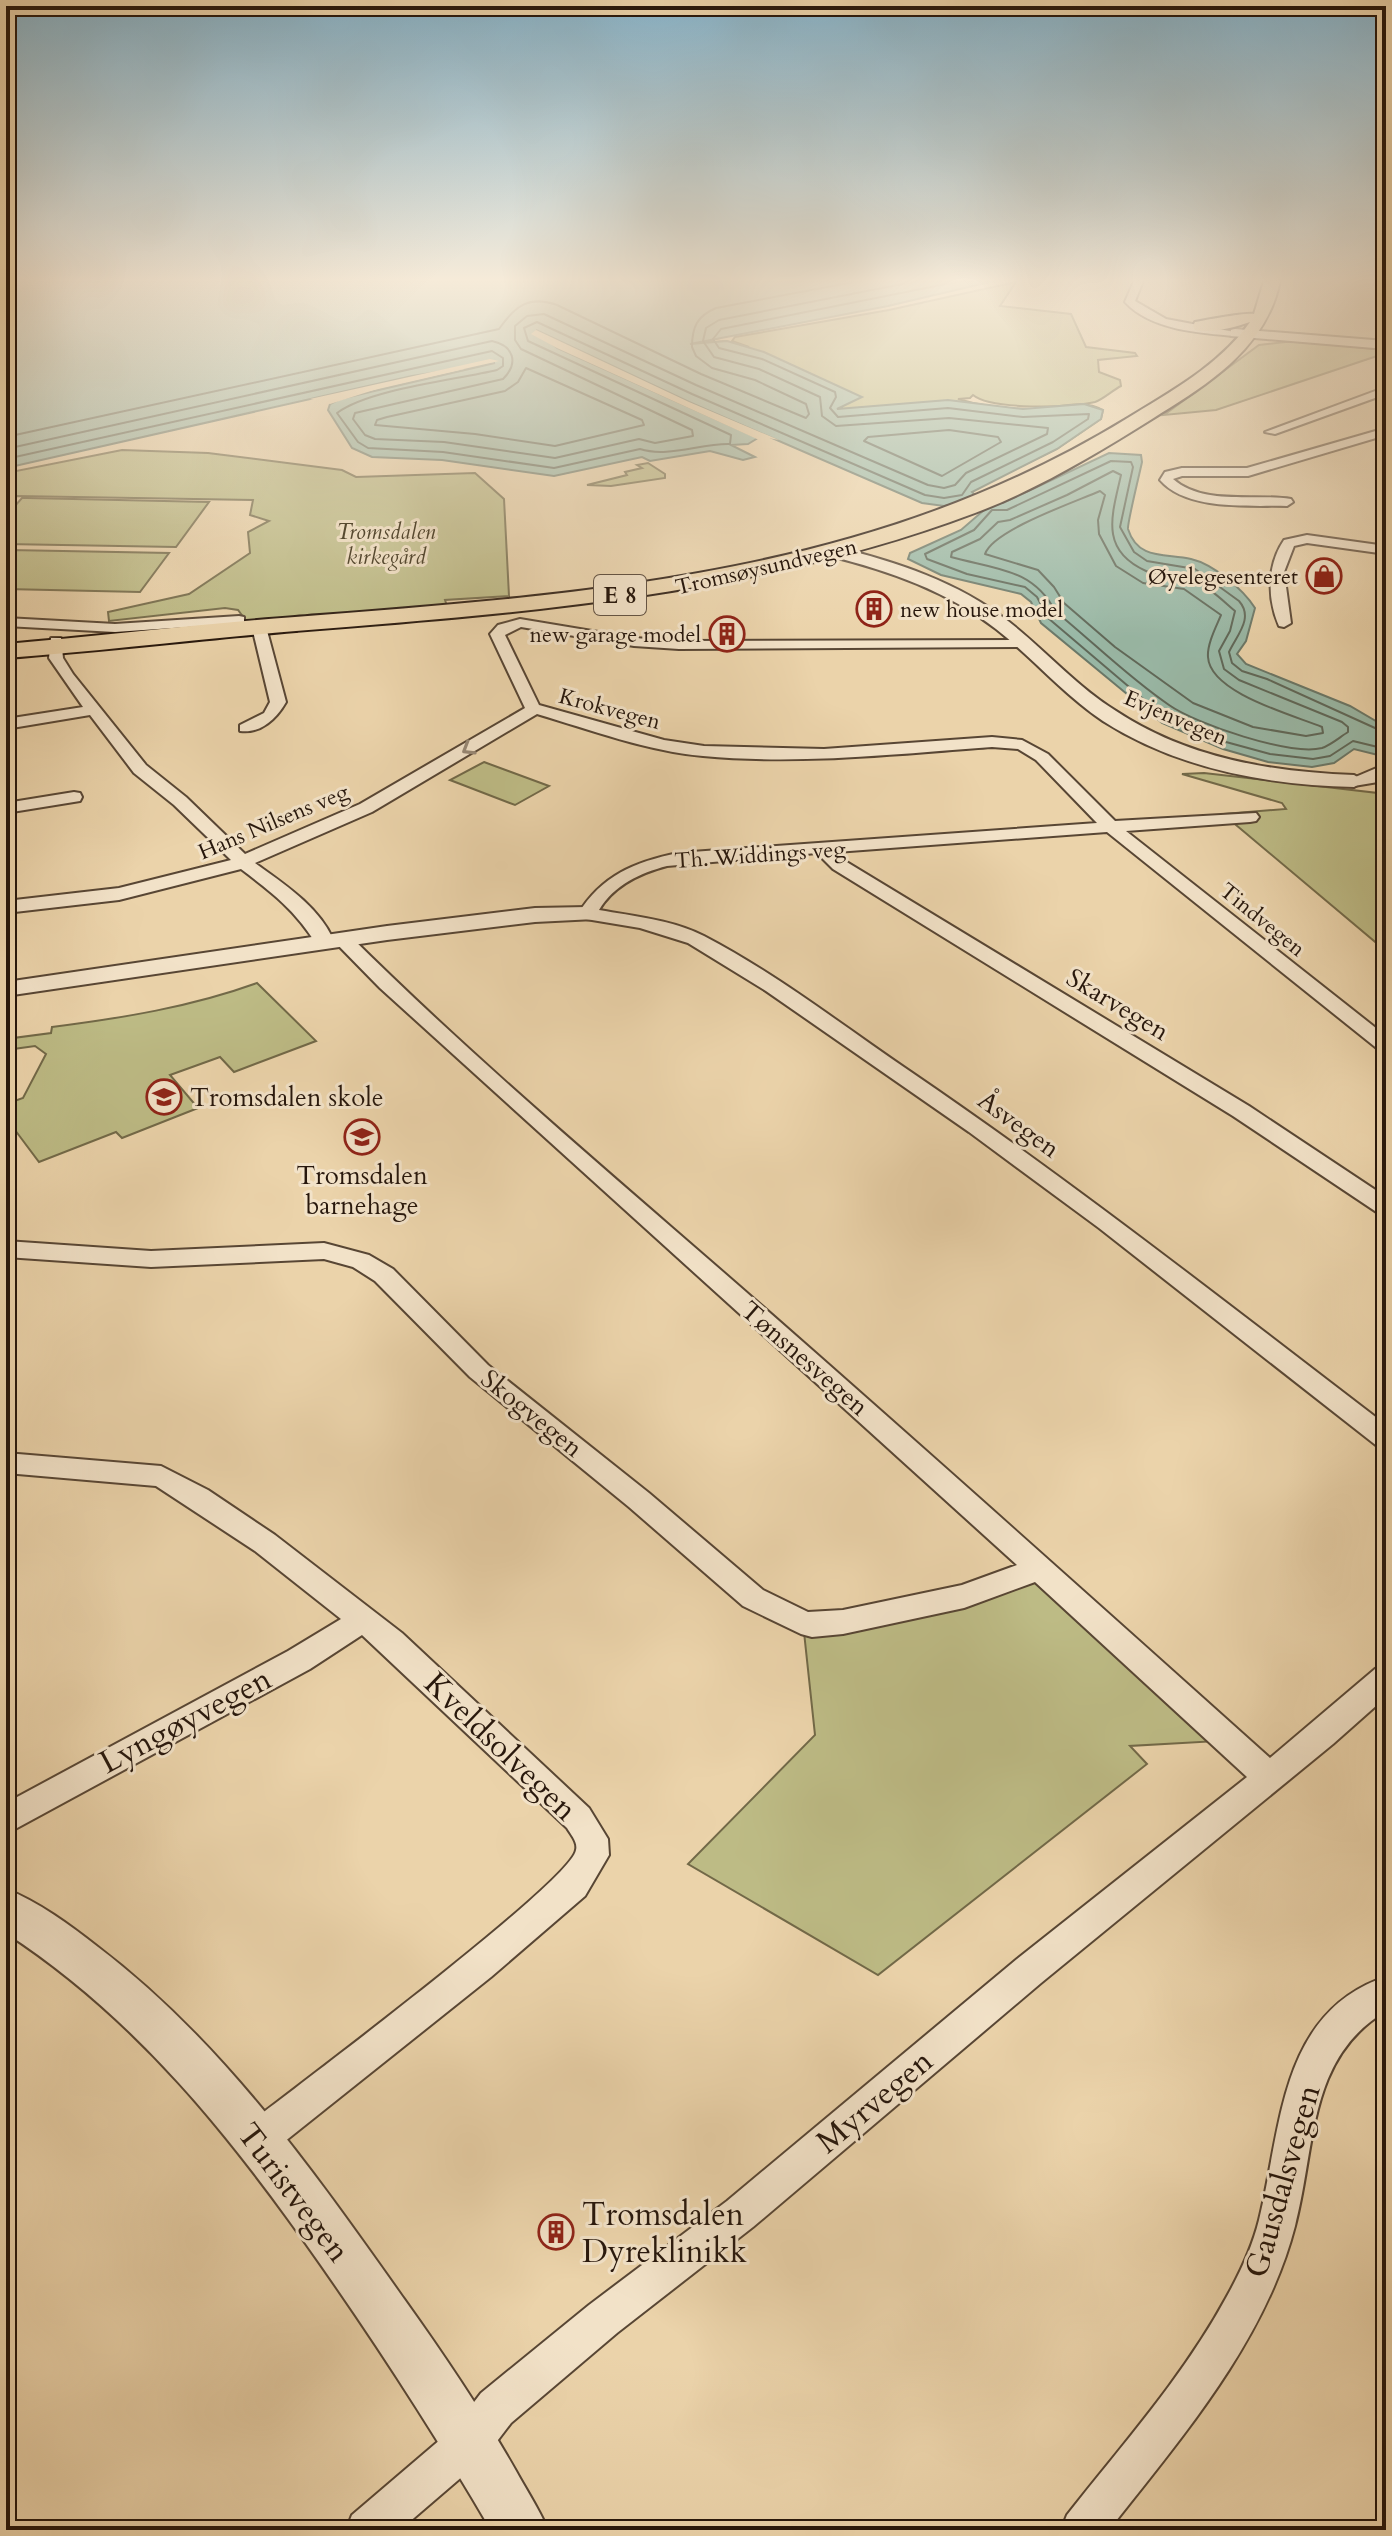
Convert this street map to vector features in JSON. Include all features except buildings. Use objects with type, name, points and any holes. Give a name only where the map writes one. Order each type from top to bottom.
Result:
[{"type":"highway","name":"Tromsøysundvegen","points":[[6,651],[56,649],[249,623],[603,597],[726,578],[863,544],[993,498],[1100,445],[1169,399]]},
{"type":"highway","name":"Tromsøysundvegen","points":[[6,643],[56,649]]},
{"type":"street","points":[[1271,432],[1360,399]]},
{"type":"street","points":[[1287,502],[1194,494],[1174,488],[1166,480],[1169,475],[1182,472],[1248,472],[1386,431]]},
{"type":"street","points":[[1284,623],[1274,574],[1282,551],[1289,543],[1307,539],[1386,550]]},
{"type":"street","name":"Evjenvegen","points":[[863,544],[895,567],[969,604],[1022,643],[1109,716],[1166,744],[1241,768],[1316,780],[1354,781],[1372,778],[1386,769]]},
{"type":"street","name":"Evjenvegen","points":[[836,552],[895,567]]},
{"type":"street","points":[[6,622],[115,628],[249,623],[278,705],[270,716],[246,728]]},
{"type":"street","name":"Krokvegen","points":[[1022,643],[700,646],[634,642],[548,626],[511,625],[497,634],[534,709],[663,745],[704,751],[824,754],[930,745],[1014,743],[1028,747],[1050,765],[1112,828]]},
{"type":"street","name":"Tønsnesvegen","points":[[56,649],[93,710],[140,769],[180,801],[243,862],[286,894],[318,927],[387,984],[929,1468],[1268,1776]]},
{"type":"street","name":"Hans Nilsens veg","points":[[6,907],[61,902],[154,887],[214,873],[366,808],[534,709]]},
{"type":"street","points":[[6,724],[93,710]]},
{"type":"street","points":[[1354,781],[1386,788]]},
{"type":"street","points":[[6,808],[74,797]]},
{"type":"street","name":"Th. Widdings veg","points":[[587,914],[596,899],[618,879],[654,863],[718,854],[1250,817]]},
{"type":"street","name":"Tindvegen","points":[[1112,828],[1386,1046]]},
{"type":"street","name":"Skarvegen","points":[[822,848],[839,865],[1229,1103],[1386,1208]]},
{"type":"street","points":[[6,989],[333,940],[535,915],[587,914]]},
{"type":"street","name":"Åsvegen","points":[[587,914],[643,923],[695,939],[773,987],[1060,1188],[1386,1439]]},
{"type":"street","name":"Skogvegen","points":[[6,1249],[151,1259],[324,1251],[361,1261],[384,1275],[479,1371],[639,1500],[753,1598],[801,1622],[812,1625],[843,1622],[964,1596],[1037,1569]]},
{"type":"street","name":"Kveldsolvegen","points":[[6,1463],[161,1476],[242,1526],[364,1619],[424,1671],[578,1818],[592,1839],[593,1855],[585,1872],[549,1906],[256,2141]]},
{"type":"street","name":"Lyngøyvegen","points":[[6,1820],[92,1770],[299,1660],[364,1619]]},
{"type":"street","name":"Myrvegen","points":[[367,2530],[470,2442],[496,2408],[603,2319],[740,2214],[1017,1981],[1322,1735],[1386,1678]]},
{"type":"street","name":"Turistvegen","points":[[6,1909],[49,1934],[124,1993],[198,2068],[330,2237],[470,2442],[521,2530]]},
{"type":"street","name":"Gausdalsvegen","points":[[1082,2530],[1183,2397],[1235,2322],[1256,2282],[1277,2224],[1296,2119],[1316,2065],[1346,2016],[1356,2006],[1377,1997]]},
{"type":"green space","points":[[797,399],[960,399],[1034,409],[1058,406],[1013,405],[981,399],[1101,399],[1081,404],[1103,410],[1101,419],[1057,449],[975,489]]},
{"type":"green space","points":[[1185,399],[1248,399],[1216,410],[1164,415]]},
{"type":"green space","name":"Tromsdalen kirkegård","points":[[122,450],[208,453],[342,470],[356,477],[475,473],[504,499],[509,596],[445,600],[447,606],[247,622],[238,610],[225,608],[109,621],[108,612],[189,594],[250,553],[248,532],[269,521],[250,515],[253,500],[16,496],[6,507],[6,473]]},
{"type":"green space","points":[[648,463],[665,474],[665,478],[611,486],[587,485],[627,475],[625,472],[642,468],[637,465]]},
{"type":"green space","points":[[22,498],[209,502],[176,547],[6,544],[6,516]]},
{"type":"green space","points":[[9,550],[169,553],[140,592],[6,589],[6,553]]},
{"type":"green space","points":[[484,762],[549,786],[515,805],[450,780]]},
{"type":"green space","points":[[1204,773],[1386,794],[1386,951],[1223,814],[1286,809],[1282,803],[1182,774]]},
{"type":"green space","points":[[257,983],[316,1041],[234,1072],[220,1057],[170,1075],[198,1108],[122,1138],[116,1132],[39,1162],[6,1118],[6,1104],[23,1098],[46,1054],[35,1046],[6,1050],[6,1039],[51,1033],[52,1027],[182,1005]]},
{"type":"green space","points":[[1038,1582],[1219,1741],[1130,1746],[1147,1764],[878,1975],[688,1864],[815,1735],[804,1632]]},
{"type":"water","points":[[6,399],[309,399],[6,468]]},
{"type":"water","points":[[339,399],[672,399],[758,438],[748,444],[731,445],[755,457],[743,460],[710,451],[650,461],[642,457],[554,476],[442,460],[372,457],[352,448],[328,410],[330,404]]},
{"type":"water","points":[[683,399],[857,399],[837,409],[948,400],[1023,409],[1084,404],[1103,410],[1101,419],[1057,449],[972,492],[976,496],[1003,503],[1109,453],[1141,455],[1128,525],[1133,539],[1154,554],[1200,562],[1235,585],[1255,608],[1246,641],[1237,654],[1246,664],[1350,706],[1386,727],[1386,757],[1354,749],[1334,763],[1312,767],[1268,762],[1223,749],[1162,723],[1041,623],[1031,602],[1021,594],[941,575],[908,559],[910,553],[961,530],[983,511],[958,503],[944,506],[922,503]]},
{"type":"pier","points":[[330,399],[345,399],[330,404],[326,403]]},
{"type":"pier","points":[[670,399],[683,399],[779,440],[762,437],[763,440]]},
{"type":"place","name":"Øyelegesenteret","points":[[1324,576]]},
{"type":"place","name":"new house model","points":[[874,609]]},
{"type":"place","name":"new garage model","points":[[727,634]]},
{"type":"place","name":"Tromsdalen skole","points":[[164,1097]]},
{"type":"place","name":"Tromsdalen barnehage","points":[[362,1137]]},
{"type":"place","name":"Tromsdalen Dyreklinikk","points":[[556,2232]]}]
